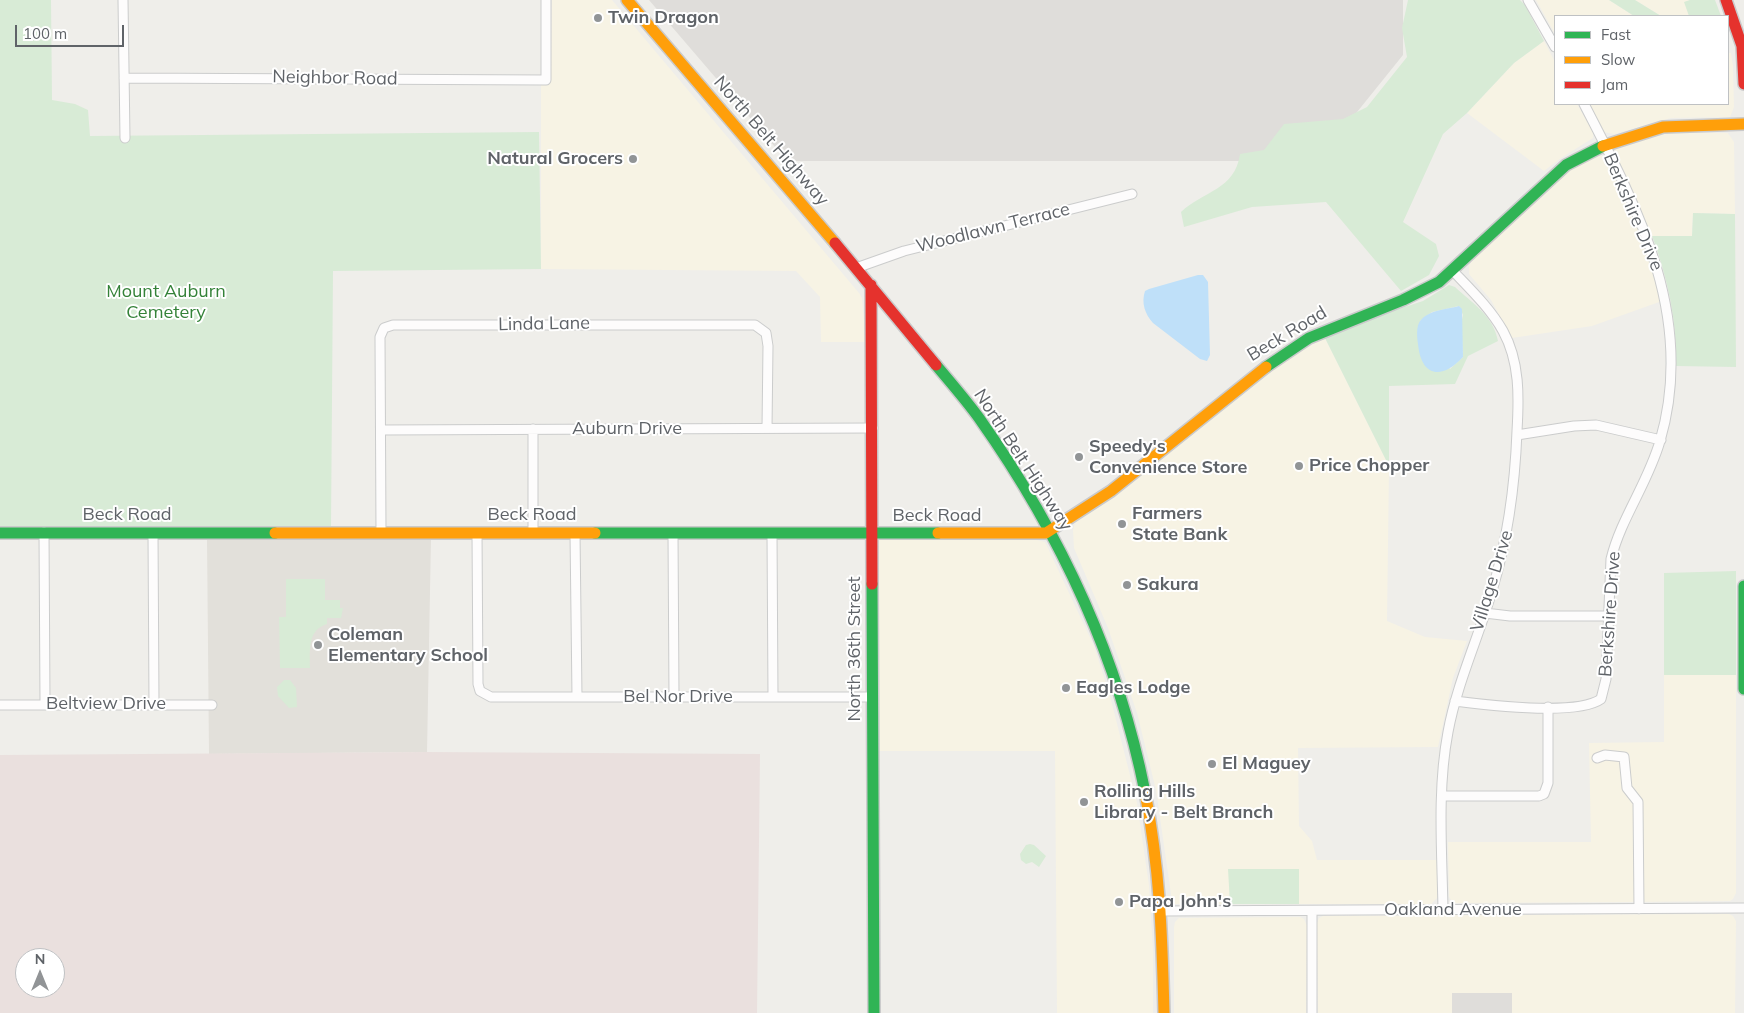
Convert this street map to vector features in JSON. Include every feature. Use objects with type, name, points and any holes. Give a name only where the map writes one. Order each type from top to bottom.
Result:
[{"type":"street","points":[[124,0],[125,138]]},
{"type":"street","name":"Neighbor Road","points":[[124,78],[546,80],[546,0]]},
{"type":"street","name":"North Belt Highway","points":[[627,0],[871,284],[979,418],[1050,531],[1079,588],[1096,628],[1125,710],[1142,778],[1154,838],[1162,912],[1164,1013]]},
{"type":"street","points":[[1528,0],[1554,45]]},
{"type":"street","points":[[1726,0],[1742,46],[1744,84]]},
{"type":"street","name":"Berkshire Drive","points":[[1548,707],[1586,706],[1602,699],[1606,679],[1607,616],[1611,559],[1615,542],[1646,482],[1661,440],[1672,381],[1672,349],[1666,302],[1660,274],[1646,234],[1584,105]]},
{"type":"street","name":"Beck Road","points":[[0,533],[999,534],[1050,531],[1114,489],[1253,374],[1293,347],[1332,326],[1416,296],[1439,282],[1566,165],[1604,145],[1662,127],[1744,124]]},
{"type":"street","name":"Woodlawn Terrace","points":[[856,268],[949,238],[1132,194]]},
{"type":"street","name":"Village Drive","points":[[1443,910],[1443,761],[1455,701],[1470,650],[1485,613],[1504,551],[1511,514],[1517,435],[1517,374],[1505,335],[1490,312],[1452,270]]},
{"type":"street","name":"North 36th Street","points":[[871,284],[874,1013]]},
{"type":"street","name":"Linda Lane","points":[[380,430],[380,337],[384,328],[392,325],[755,325],[766,332],[768,346],[767,428]]},
{"type":"street","points":[[1517,435],[1574,426],[1596,425],[1661,440]]},
{"type":"street","name":"Auburn Drive","points":[[380,430],[873,428]]},
{"type":"street","points":[[532,429],[533,533]]},
{"type":"street","points":[[380,430],[381,532]]},
{"type":"street","points":[[44,532],[45,704]]},
{"type":"street","points":[[153,533],[154,704]]},
{"type":"street","name":"Bel Nor Drive","points":[[477,533],[478,684],[484,695],[491,698],[873,697]]},
{"type":"street","points":[[575,533],[577,698]]},
{"type":"street","points":[[673,533],[674,697]]},
{"type":"street","points":[[772,533],[773,697]]},
{"type":"street","points":[[1744,586],[1744,689]]},
{"type":"street","points":[[1485,613],[1510,616],[1607,616]]},
{"type":"street","points":[[1442,796],[1539,796],[1544,794],[1548,783],[1548,707],[1504,707],[1455,701]]},
{"type":"street","name":"Beltview Drive","points":[[0,705],[212,705]]},
{"type":"street","points":[[1597,758],[1605,755],[1624,757],[1627,788],[1638,802],[1639,909]]},
{"type":"street","name":"Oakland Avenue","points":[[1162,912],[1744,908]]},
{"type":"street","points":[[1312,911],[1312,1013]]},
{"type":"shaded area","points":[[552,0],[612,0],[859,293],[862,298],[866,342],[821,342],[820,297],[796,271],[541,269],[541,85],[551,74]]},
{"type":"shaded area","points":[[649,0],[1403,0],[1403,55],[1349,122],[1267,161],[787,161]]},
{"type":"shaded area","points":[[1536,0],[1609,0],[1632,15],[1554,15],[1554,32]]},
{"type":"shaded area","points":[[1635,0],[1690,0],[1685,2],[1689,15],[1659,15]]},
{"type":"shaded area","points":[[1544,41],[1554,60],[1554,105],[1578,105],[1593,132],[1593,138],[1544,171],[1467,113],[1514,63]]},
{"type":"shaded area","points":[[1729,53],[1731,53],[1734,107],[1730,117],[1671,118],[1614,134],[1603,132],[1590,105],[1729,105]]},
{"type":"shaded area","points":[[1669,133],[1728,133],[1734,142],[1735,214],[1693,213],[1692,236],[1652,236],[1614,156],[1616,146]]},
{"type":"shaded area","points":[[1598,155],[1603,156],[1607,162],[1641,234],[1650,257],[1662,301],[1592,326],[1512,338],[1491,300],[1469,274],[1469,266],[1472,260],[1558,178],[1571,168]]},
{"type":"shaded area","points":[[1325,338],[1389,466],[1387,621],[1425,637],[1467,641],[1453,678],[1438,747],[1298,748],[1299,826],[1312,841],[1317,860],[1437,860],[1437,898],[1431,904],[1299,904],[1299,869],[1229,869],[1230,904],[1174,904],[1172,901],[1156,790],[1137,713],[1108,628],[1074,548],[1073,530],[1075,523],[1147,469],[1252,382],[1280,362]]},
{"type":"shaded area","name":"Coleman Elementary School","points":[[207,537],[431,537],[427,752],[209,754]]},
{"type":"shaded area","points":[[880,537],[1033,539],[1045,542],[1094,646],[1110,696],[1137,803],[1149,885],[1153,950],[1153,1013],[1057,1013],[1055,751],[877,751],[877,539]]},
{"type":"shaded area","points":[[1664,675],[1736,675],[1736,893],[1733,899],[1730,901],[1456,903],[1451,900],[1449,897],[1448,842],[1591,842],[1589,743],[1664,742]]},
{"type":"shaded area","points":[[427,752],[760,754],[757,1013],[0,1013],[0,755]]},
{"type":"shaded area","points":[[1729,914],[1736,921],[1735,1013],[1512,1013],[1512,993],[1453,993],[1452,1013],[1318,1013],[1317,923],[1319,918],[1323,916]]},
{"type":"shaded area","points":[[1300,917],[1304,919],[1307,926],[1306,1013],[1174,1013],[1174,927],[1175,922],[1179,918]]},
{"type":"shaded area","points":[[1452,993],[1512,993],[1512,1013],[1452,1013]]},
{"type":"green space","name":"Mount Auburn Cemetery","points":[[0,0],[51,0],[52,100],[75,104],[88,110],[90,136],[539,132],[541,269],[333,271],[331,527],[0,526]]},
{"type":"green space","points":[[1408,0],[1520,0],[1525,5],[1544,41],[1514,63],[1467,113],[1443,134],[1403,222],[1436,244],[1439,256],[1429,275],[1401,291],[1326,202],[1252,207],[1184,227],[1181,212],[1225,183],[1237,166],[1240,154],[1264,150],[1284,124],[1343,119],[1367,107],[1407,57],[1402,28]]},
{"type":"green space","points":[[1609,0],[1635,0],[1659,15],[1632,15]]},
{"type":"green space","points":[[1690,0],[1715,0],[1721,15],[1689,15],[1684,2]]},
{"type":"green space","points":[[1693,213],[1735,214],[1736,367],[1676,366],[1673,316],[1663,268],[1652,236],[1692,236]]},
{"type":"green space","points":[[1449,285],[1455,287],[1487,317],[1492,324],[1498,341],[1468,356],[1455,384],[1389,386],[1389,466],[1325,338],[1362,321],[1423,301]],"holes":[[[1459,306],[1463,315],[1461,324],[1463,357],[1450,369],[1420,321],[1432,312]]]},
{"type":"green space","points":[[1736,571],[1736,675],[1664,675],[1664,573]]},
{"type":"green space","points":[[286,579],[325,579],[325,600],[340,600],[340,608],[343,608],[341,618],[327,618],[327,624],[316,631],[313,636],[310,648],[310,668],[280,668],[279,617],[286,617]]},
{"type":"green space","points":[[284,680],[290,680],[296,688],[297,707],[289,708],[278,696],[277,687]]},
{"type":"green space","points":[[1026,845],[1034,845],[1046,856],[1039,867],[1032,862],[1026,864],[1021,860],[1020,854]]},
{"type":"green space","points":[[1228,869],[1299,869],[1299,904],[1230,904]]},
{"type":"water","points":[[1203,275],[1208,282],[1210,355],[1207,361],[1200,359],[1153,323],[1146,312],[1144,304],[1145,291]]},
{"type":"water","points":[[1459,306],[1462,309],[1463,357],[1447,370],[1433,372],[1423,363],[1420,355],[1417,335],[1419,323],[1428,314]]},
{"type":"traffic: fast","points":[[1266,367],[1309,338],[1403,300],[1439,282],[1566,165],[1603,146]]},
{"type":"traffic: fast","points":[[936,365],[974,411],[1008,461],[1060,550],[1102,644],[1119,692],[1145,792]]},
{"type":"traffic: fast","points":[[0,533],[275,533]]},
{"type":"traffic: fast","points":[[595,533],[938,533]]},
{"type":"traffic: fast","points":[[872,584],[874,1013]]},
{"type":"traffic: fast","points":[[1744,586],[1744,689]]},
{"type":"traffic: slow","points":[[627,0],[835,243]]},
{"type":"traffic: slow","points":[[1603,146],[1663,127],[1744,124]]},
{"type":"traffic: slow","points":[[938,533],[1046,533],[1111,491],[1266,367]]},
{"type":"traffic: slow","points":[[275,533],[595,533]]},
{"type":"traffic: slow","points":[[1145,792],[1157,875],[1164,1013]]},
{"type":"traffic: jam","points":[[1726,0],[1742,46],[1744,84]]},
{"type":"traffic: jam","points":[[835,243],[936,365]]},
{"type":"traffic: jam","points":[[871,285],[872,584]]},
{"type":"place","name":"Twin Dragon","points":[[598,18]]},
{"type":"place","name":"Natural Grocers","points":[[633,159]]},
{"type":"place","name":"Speedy's Convenience Store","points":[[1079,457]]},
{"type":"place","name":"Price Chopper","points":[[1299,466]]},
{"type":"place","name":"Farmers State Bank","points":[[1122,524]]},
{"type":"place","name":"Sakura","points":[[1127,585]]},
{"type":"place","name":"Coleman Elementary School","points":[[318,645]]},
{"type":"place","name":"Eagles Lodge","points":[[1066,688]]},
{"type":"place","name":"El Maguey","points":[[1212,764]]},
{"type":"place","name":"Rolling Hills Library - Belt Branch","points":[[1084,802]]},
{"type":"place","name":"Papa John's","points":[[1119,902]]}]
